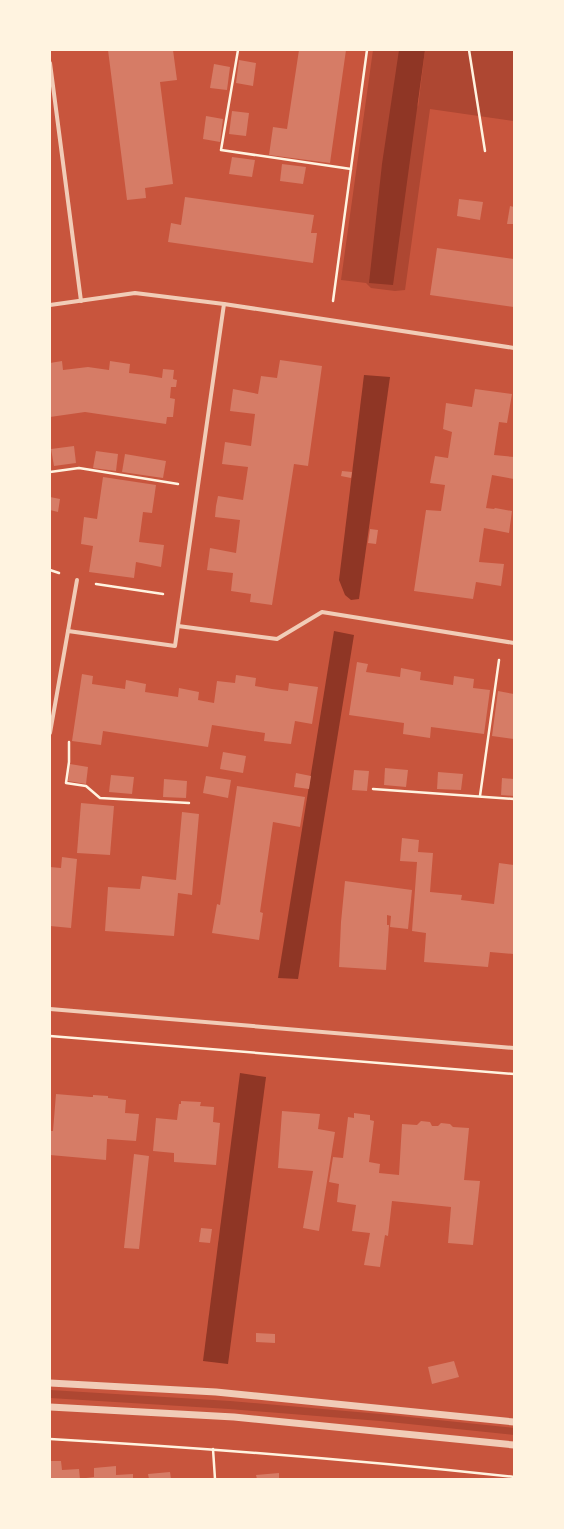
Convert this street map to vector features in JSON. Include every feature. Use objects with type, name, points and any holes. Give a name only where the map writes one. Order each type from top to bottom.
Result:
[{"type":"street","points":[[50,63],[81,300]]},
{"type":"street","points":[[50,305],[136,293],[224,304],[514,348]]},
{"type":"street","points":[[68,631],[175,646],[224,304]]},
{"type":"street","points":[[50,733],[78,580]]},
{"type":"street","points":[[178,626],[277,639],[322,612],[514,642]]},
{"type":"street","points":[[50,1009],[514,1048]]},
{"type":"street","points":[[50,1383],[216,1392],[514,1422]]},
{"type":"street","points":[[50,1407],[234,1417],[514,1445]]},
{"type":"path","points":[[238,50],[221,150],[351,169]]},
{"type":"path","points":[[331,320],[367,50]]},
{"type":"path","points":[[469,50],[485,151]]},
{"type":"path","points":[[50,472],[79,468],[198,487]]},
{"type":"path","points":[[50,570],[91,583],[182,596]]},
{"type":"path","points":[[480,796],[502,641]]},
{"type":"path","points":[[50,733],[69,736],[69,762],[66,783],[86,786],[100,798],[189,803]]},
{"type":"path","points":[[373,789],[514,799]]},
{"type":"path","points":[[50,1036],[514,1074]]},
{"type":"path","points":[[50,1439],[213,1449],[455,1470],[514,1477]]},
{"type":"path","points":[[213,1449],[215,1479]]},
{"type":"shaded area","points":[[373,50],[399,50],[418,107],[425,50],[514,50],[514,121],[430,109],[405,290],[395,291],[371,288],[366,283],[341,280]]},
{"type":"shaded area","points":[[399,50],[425,50],[393,285],[369,283],[382,164]]},
{"type":"shaded area","points":[[364,375],[390,377],[359,599],[351,600],[345,595],[339,580]]},
{"type":"shaded area","points":[[334,631],[354,635],[298,979],[278,978]]},
{"type":"shaded area","points":[[240,1073],[266,1077],[228,1364],[203,1361]]},
{"type":"shaded area","points":[[50,1390],[230,1401],[380,1414],[514,1428],[514,1435],[380,1421],[229,1409],[50,1398]]},
{"type":"building","points":[[108,50],[173,50],[177,80],[160,82],[173,184],[145,188],[146,198],[127,200]]},
{"type":"building","points":[[299,50],[346,50],[330,163],[269,155],[273,127],[287,129]]},
{"type":"building","points":[[239,60],[256,63],[253,86],[236,83]]},
{"type":"building","points":[[214,64],[230,67],[227,90],[210,88]]},
{"type":"building","points":[[232,111],[249,113],[246,136],[229,134]]},
{"type":"building","points":[[206,116],[223,119],[220,142],[203,139]]},
{"type":"building","points":[[232,157],[255,160],[252,177],[229,174]]},
{"type":"building","points":[[282,164],[306,167],[303,184],[280,181]]},
{"type":"building","points":[[185,197],[314,215],[311,233],[317,233],[313,263],[168,242],[171,223],[181,225]]},
{"type":"building","points":[[459,199],[483,202],[480,220],[457,216]]},
{"type":"building","points":[[510,206],[514,207],[514,224],[507,224]]},
{"type":"building","points":[[437,248],[514,259],[514,307],[430,295]]},
{"type":"building","points":[[280,360],[322,366],[308,466],[294,464],[272,605],[250,602],[251,594],[231,591],[233,573],[207,570],[210,548],[236,553],[240,520],[215,517],[216,506],[218,496],[243,500],[248,467],[222,464],[225,442],[251,446],[255,414],[230,411],[233,389],[258,394],[261,376],[277,378]]},
{"type":"building","points":[[62,361],[63,370],[88,367],[109,370],[110,361],[130,364],[129,373],[162,378],[163,369],[174,370],[173,379],[177,380],[176,387],[171,387],[170,398],[175,399],[173,417],[167,417],[166,424],[85,412],[50,417],[50,363]]},
{"type":"building","points":[[475,389],[512,394],[507,423],[499,422],[494,455],[514,457],[514,479],[492,475],[486,508],[512,511],[509,533],[484,528],[479,562],[504,564],[501,586],[476,582],[473,599],[414,591],[426,510],[441,511],[445,485],[430,483],[435,456],[448,458],[452,432],[443,429],[446,403],[472,407]]},
{"type":"building","points":[[74,446],[76,463],[54,466],[51,449]]},
{"type":"building","points":[[96,451],[118,454],[116,471],[93,468]]},
{"type":"building","points":[[125,454],[166,461],[163,478],[122,472]]},
{"type":"building","points":[[342,471],[352,472],[351,478],[341,476]]},
{"type":"building","points":[[103,477],[156,485],[152,513],[143,512],[139,542],[164,545],[161,567],[136,562],[134,578],[89,572],[93,546],[81,544],[84,517],[97,519]]},
{"type":"building","points":[[50,497],[60,499],[58,512],[50,510]]},
{"type":"building","points":[[370,529],[378,530],[376,544],[368,543]]},
{"type":"building","points":[[357,662],[368,664],[366,672],[400,677],[401,668],[421,672],[420,680],[453,685],[454,676],[474,679],[473,688],[490,690],[484,734],[431,727],[430,738],[403,734],[404,723],[349,715]]},
{"type":"building","points":[[82,674],[93,676],[92,684],[125,689],[126,680],[146,684],[145,692],[178,697],[179,688],[199,692],[198,700],[214,703],[217,681],[235,683],[236,675],[256,678],[255,686],[272,689],[288,691],[289,683],[318,687],[312,724],[295,721],[291,744],[264,741],[265,733],[212,725],[208,747],[103,731],[101,745],[72,741]]},
{"type":"building","points":[[498,691],[514,694],[514,739],[492,736]]},
{"type":"building","points":[[223,752],[246,756],[243,773],[220,769]]},
{"type":"building","points":[[70,764],[88,767],[86,784],[68,781]]},
{"type":"building","points":[[385,768],[408,770],[406,787],[384,785]]},
{"type":"building","points":[[354,770],[369,771],[367,791],[352,790]]},
{"type":"building","points":[[438,772],[463,774],[461,790],[437,789]]},
{"type":"building","points":[[296,773],[311,776],[309,789],[294,787]]},
{"type":"building","points":[[111,775],[134,777],[132,794],[109,792]]},
{"type":"building","points":[[206,776],[231,780],[228,798],[203,793]]},
{"type":"building","points":[[502,778],[514,779],[514,796],[501,795]]},
{"type":"building","points":[[164,779],[187,781],[186,798],[163,797]]},
{"type":"building","points":[[237,786],[305,797],[300,827],[273,822],[260,912],[263,913],[259,940],[212,933],[217,904],[220,905]]},
{"type":"building","points":[[81,803],[114,806],[110,855],[77,853]]},
{"type":"building","points":[[182,812],[199,814],[192,895],[178,893],[174,936],[105,931],[108,887],[140,889],[142,876],[176,880]]},
{"type":"building","points":[[402,838],[419,840],[418,852],[433,853],[430,892],[462,895],[461,900],[494,904],[499,863],[514,865],[514,954],[490,952],[488,967],[424,962],[426,933],[412,931],[417,862],[400,861]]},
{"type":"building","points":[[62,857],[77,859],[71,928],[50,926],[50,867],[61,868]]},
{"type":"building","points":[[345,881],[412,890],[408,929],[390,927],[391,916],[387,915],[387,925],[389,925],[386,970],[339,967]]},
{"type":"building","points":[[56,1094],[91,1097],[93,1097],[93,1095],[108,1096],[108,1098],[126,1100],[125,1113],[139,1114],[136,1141],[107,1139],[106,1160],[50,1155],[50,1131],[53,1131]]},
{"type":"building","points":[[181,1101],[201,1102],[200,1106],[214,1107],[213,1122],[220,1123],[216,1165],[174,1162],[174,1153],[153,1151],[156,1118],[177,1120],[179,1104],[181,1104]]},
{"type":"building","points":[[282,1111],[320,1114],[318,1129],[335,1132],[319,1231],[303,1228],[313,1171],[278,1168]]},
{"type":"building","points":[[354,1113],[370,1115],[370,1120],[374,1121],[369,1162],[380,1164],[379,1173],[399,1175],[402,1124],[417,1125],[421,1121],[430,1122],[432,1126],[438,1126],[441,1123],[450,1124],[453,1127],[469,1128],[464,1180],[480,1181],[473,1245],[448,1243],[451,1207],[392,1201],[388,1236],[385,1235],[380,1267],[364,1265],[370,1233],[352,1231],[356,1205],[337,1202],[339,1184],[329,1182],[333,1157],[343,1158],[348,1117],[354,1118]]},
{"type":"building","points":[[134,1154],[149,1156],[139,1249],[124,1248]]},
{"type":"building","points":[[201,1228],[212,1229],[210,1243],[199,1242]]},
{"type":"building","points":[[256,1333],[275,1334],[275,1343],[256,1342]]},
{"type":"building","points":[[454,1361],[459,1377],[432,1384],[428,1367]]},
{"type":"building","points":[[50,1461],[61,1461],[62,1470],[79,1469],[80,1479],[50,1479]]},
{"type":"building","points":[[116,1466],[116,1475],[133,1474],[133,1479],[86,1479],[94,1477],[94,1468]]},
{"type":"building","points":[[170,1472],[171,1479],[149,1479],[148,1474]]},
{"type":"building","points":[[279,1473],[279,1479],[257,1479],[256,1475]]}]
